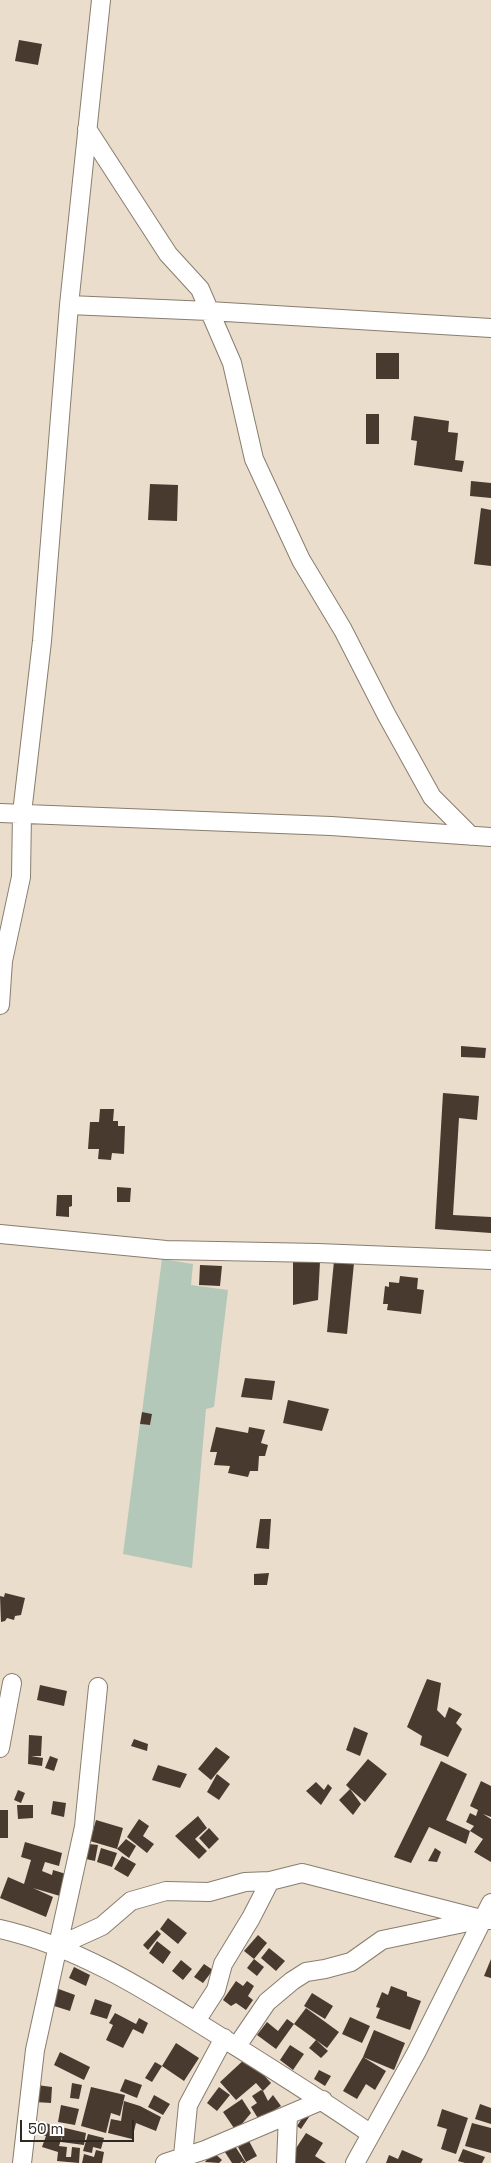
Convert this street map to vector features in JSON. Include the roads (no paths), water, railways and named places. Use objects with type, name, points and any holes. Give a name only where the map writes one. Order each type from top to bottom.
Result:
[{"type":"street","points":[[0,1005],[3,961],[21,877],[22,813],[42,641],[69,305],[101,0]]},
{"type":"street","points":[[87,129],[168,254],[200,289],[232,363],[254,460],[301,560],[344,630],[386,714],[432,796],[471,836]]},
{"type":"street","points":[[69,305],[209,310],[491,328]]},
{"type":"street","points":[[0,813],[331,826],[491,836]]},
{"type":"street","points":[[0,1234],[166,1250],[318,1253],[491,1260]]},
{"type":"street","points":[[0,1748],[12,1683]]},
{"type":"street","points":[[22,2163],[35,2050],[84,1828],[98,1687]]},
{"type":"street","points":[[58,1946],[102,1926],[131,1901],[166,1891],[209,1892],[245,1882],[270,1880],[302,1873],[486,1920]]},
{"type":"street","points":[[196,2021],[216,1990],[223,1964],[252,1918],[270,1880]]},
{"type":"street","points":[[355,2163],[486,1920],[491,1903]]},
{"type":"street","points":[[181,2160],[188,2105],[230,2042],[267,2002],[292,1981],[306,1972],[351,1962],[382,1940],[486,1920]]},
{"type":"street","points":[[0,1929],[58,1946],[140,1987],[322,2100],[371,2134]]},
{"type":"street","points":[[165,2163],[181,2160],[322,2100]]},
{"type":"street","points":[[286,2163],[288,2116]]}]
